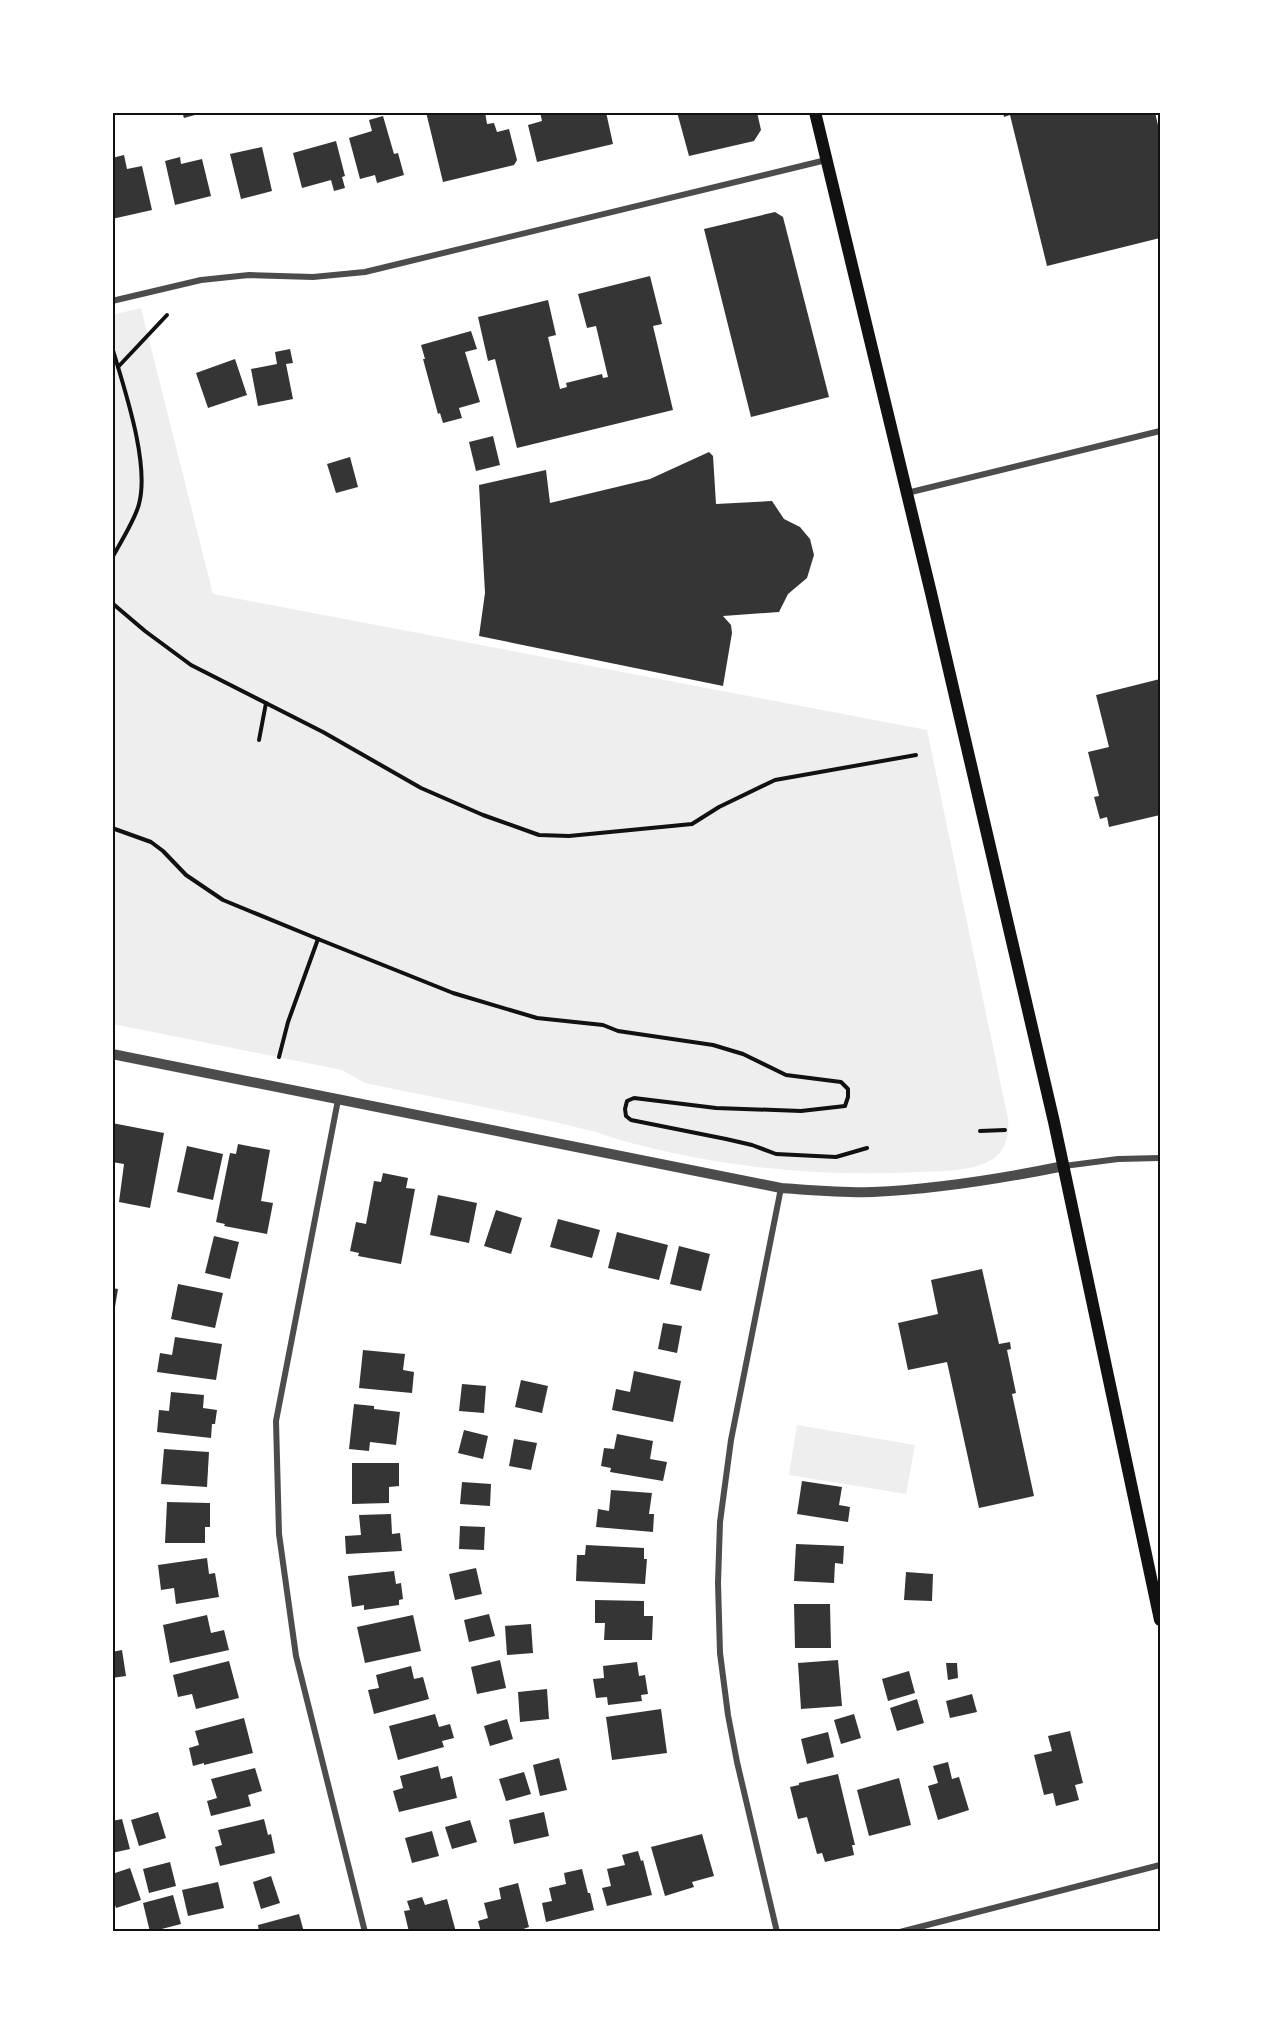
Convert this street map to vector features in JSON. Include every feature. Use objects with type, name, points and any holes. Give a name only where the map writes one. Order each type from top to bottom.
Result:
[{"type":"main road","points":[[815,112],[1064,1166],[1161,1620]]},
{"type":"street","points":[[112,301],[201,280],[249,275],[313,277],[364,272],[826,160]]},
{"type":"street","points":[[906,493],[1161,431]]},
{"type":"street","points":[[112,1054],[781,1188],[870,1192],[925,1189],[999,1179],[1064,1166],[1118,1159],[1161,1158]]},
{"type":"street","points":[[339,1100],[276,1421],[279,1534],[296,1656],[365,1932]]},
{"type":"street","points":[[777,1932],[728,1714],[720,1653],[718,1583],[720,1522],[730,1440],[781,1188]]},
{"type":"street","points":[[900,1932],[1161,1865]]},
{"type":"path","points":[[118,367],[166,315]]},
{"type":"path","points":[[112,347],[137,442],[142,477],[139,505],[112,558]]},
{"type":"path","points":[[112,603],[145,632],[191,665],[323,732],[421,788],[483,816],[539,835],[569,836],[692,824],[719,807],[775,780],[916,755]]},
{"type":"path","points":[[259,740],[266,703]]},
{"type":"path","points":[[112,828],[151,842],[186,875],[223,900],[453,993],[537,1018],[603,1025],[618,1031],[713,1045],[743,1054],[786,1075],[841,1082],[848,1089],[845,1106],[801,1111],[716,1108],[634,1098],[627,1101],[625,1109],[626,1116],[631,1120],[735,1141],[776,1154],[836,1156],[867,1148]]},
{"type":"path","points":[[279,1057],[288,1022],[318,939]]},
{"type":"path","points":[[980,1131],[1005,1130]]},
{"type":"shaded area","points":[[141,308],[213,594],[927,730],[1008,1119],[1006,1141],[998,1155],[976,1166],[936,1171],[811,1172],[740,1165],[630,1143],[596,1132],[510,1112],[365,1083],[342,1070],[113,1024],[112,315]]},
{"type":"shaded area","points":[[797,1425],[915,1445],[906,1494],[789,1475]]},
{"type":"building","points":[[182,112],[202,112],[202,113],[184,118]]},
{"type":"building","points":[[426,112],[485,112],[487,124],[494,123],[497,132],[509,129],[517,160],[514,165],[443,182]]},
{"type":"building","points":[[540,112],[606,112],[613,144],[537,162],[528,125],[542,121]]},
{"type":"building","points":[[677,112],[757,112],[761,130],[754,141],[689,156]]},
{"type":"building","points":[[1003,112],[1155,112],[1160,134],[1160,238],[1047,266],[1010,115],[1004,117]]},
{"type":"building","points":[[383,116],[394,154],[398,153],[404,175],[377,183],[375,175],[360,179],[349,138],[372,131],[369,120]]},
{"type":"building","points":[[336,141],[345,176],[342,177],[345,188],[334,191],[331,180],[302,188],[293,153]]},
{"type":"building","points":[[262,147],[272,191],[241,199],[230,154]]},
{"type":"building","points":[[124,155],[127,169],[142,166],[152,210],[112,219],[112,158]]},
{"type":"building","points":[[180,157],[181,164],[202,159],[211,196],[175,205],[165,161]]},
{"type":"building","points":[[775,212],[783,217],[829,397],[751,417],[704,229]]},
{"type":"building","points":[[650,276],[662,324],[653,326],[673,410],[517,448],[495,359],[488,361],[478,317],[548,300],[556,335],[548,337],[560,389],[567,387],[566,383],[602,374],[603,378],[608,377],[596,326],[587,328],[578,294]]},
{"type":"building","points":[[471,331],[477,349],[465,352],[480,402],[459,408],[462,418],[443,423],[440,413],[438,414],[421,345]]},
{"type":"building","points":[[290,349],[293,363],[286,364],[293,399],[258,406],[251,369],[277,364],[275,352]]},
{"type":"building","points":[[235,359],[247,395],[208,408],[196,373]]},
{"type":"building","points":[[493,436],[500,465],[476,471],[469,442]]},
{"type":"building","points":[[709,452],[713,456],[716,504],[772,501],[784,519],[800,527],[810,539],[814,555],[807,578],[788,594],[779,612],[723,616],[731,625],[732,633],[723,686],[479,636],[485,593],[479,485],[546,470],[550,503],[650,479]]},
{"type":"building","points":[[350,457],[358,487],[336,493],[327,464]]},
{"type":"building","points":[[1160,679],[1160,815],[1109,827],[1107,817],[1100,819],[1094,797],[1099,796],[1088,752],[1109,747],[1096,695]]},
{"type":"building","points":[[112,1123],[164,1133],[150,1208],[119,1202],[124,1164],[112,1162]]},
{"type":"building","points":[[238,1144],[270,1150],[261,1201],[273,1203],[267,1234],[224,1226],[225,1224],[216,1222],[230,1153],[236,1154]]},
{"type":"building","points":[[187,1146],[223,1154],[213,1200],[177,1192]]},
{"type":"building","points":[[383,1173],[408,1178],[406,1188],[415,1189],[401,1264],[358,1256],[359,1253],[350,1251],[356,1222],[366,1224],[374,1181],[381,1182]]},
{"type":"building","points":[[438,1195],[477,1203],[469,1243],[430,1235]]},
{"type":"building","points":[[496,1210],[522,1218],[511,1254],[484,1246]]},
{"type":"building","points":[[558,1219],[600,1230],[592,1258],[550,1247]]},
{"type":"building","points":[[617,1232],[668,1245],[659,1280],[608,1268]]},
{"type":"building","points":[[214,1236],[239,1242],[230,1279],[205,1273]]},
{"type":"building","points":[[679,1246],[710,1254],[701,1291],[670,1284]]},
{"type":"building","points":[[982,1269],[999,1344],[1010,1342],[1011,1349],[1007,1350],[1016,1393],[1012,1394],[1034,1496],[979,1508],[947,1362],[908,1370],[898,1323],[938,1314],[931,1280]]},
{"type":"building","points":[[178,1284],[223,1293],[215,1328],[171,1319]]},
{"type":"building","points":[[112,1288],[118,1289],[114,1313],[112,1313]]},
{"type":"building","points":[[663,1323],[682,1326],[677,1353],[658,1349]]},
{"type":"building","points":[[175,1337],[222,1344],[216,1380],[157,1372],[160,1353],[172,1355]]},
{"type":"building","points":[[363,1350],[405,1354],[403,1370],[414,1372],[412,1393],[359,1388]]},
{"type":"building","points":[[634,1371],[681,1381],[673,1422],[612,1410],[616,1389],[630,1392]]},
{"type":"building","points":[[521,1380],[548,1386],[542,1413],[515,1407]]},
{"type":"building","points":[[462,1384],[486,1386],[484,1413],[459,1411]]},
{"type":"building","points":[[171,1392],[204,1395],[203,1408],[217,1410],[215,1424],[212,1424],[211,1438],[157,1432],[159,1410],[169,1411]]},
{"type":"building","points":[[354,1404],[400,1412],[396,1445],[370,1442],[369,1451],[349,1449]]},
{"type":"building","points":[[464,1430],[488,1436],[483,1459],[458,1453]]},
{"type":"building","points":[[617,1434],[653,1441],[650,1459],[667,1462],[663,1481],[610,1472],[611,1468],[601,1466],[604,1448],[614,1449]]},
{"type":"building","points":[[514,1439],[537,1443],[531,1470],[509,1466]]},
{"type":"building","points":[[164,1449],[209,1452],[207,1487],[161,1484]]},
{"type":"building","points":[[352,1463],[399,1463],[399,1486],[389,1487],[389,1503],[352,1504]]},
{"type":"building","points":[[802,1481],[842,1487],[839,1505],[850,1507],[848,1522],[797,1514]]},
{"type":"building","points":[[462,1482],[491,1484],[490,1506],[460,1504]]},
{"type":"building","points":[[611,1490],[652,1493],[649,1514],[654,1514],[653,1532],[596,1527],[598,1509],[609,1511]]},
{"type":"building","points":[[167,1502],[210,1503],[210,1527],[205,1527],[205,1543],[165,1543]]},
{"type":"building","points":[[391,1514],[392,1534],[400,1533],[402,1551],[346,1554],[345,1536],[361,1535],[359,1515]]},
{"type":"building","points":[[460,1526],[485,1527],[484,1550],[459,1549]]},
{"type":"building","points":[[796,1544],[844,1546],[843,1564],[835,1563],[834,1583],[794,1581]]},
{"type":"building","points":[[586,1545],[644,1548],[644,1559],[647,1559],[645,1584],[576,1581],[577,1555],[585,1555]]},
{"type":"building","points":[[207,1558],[209,1574],[215,1573],[219,1597],[176,1604],[174,1588],[161,1590],[158,1565]]},
{"type":"building","points":[[476,1568],[482,1594],[455,1600],[449,1574]]},
{"type":"building","points":[[394,1571],[396,1584],[401,1583],[403,1599],[399,1600],[399,1605],[364,1610],[364,1605],[352,1607],[348,1576]]},
{"type":"building","points":[[906,1572],[933,1574],[932,1601],[904,1600]]},
{"type":"building","points":[[595,1600],[644,1601],[644,1616],[653,1616],[652,1640],[604,1640],[605,1623],[595,1623]]},
{"type":"building","points":[[794,1604],[830,1604],[831,1648],[795,1648]]},
{"type":"building","points":[[489,1614],[495,1636],[469,1642],[464,1620]]},
{"type":"building","points":[[207,1615],[211,1633],[224,1630],[229,1650],[170,1663],[163,1625]]},
{"type":"building","points":[[413,1615],[421,1651],[365,1663],[357,1627]]},
{"type":"building","points":[[531,1624],[533,1653],[507,1655],[505,1626]]},
{"type":"building","points":[[122,1650],[126,1676],[112,1678],[112,1652]]},
{"type":"building","points":[[500,1660],[506,1688],[477,1694],[471,1667]]},
{"type":"building","points":[[838,1660],[842,1706],[801,1709],[798,1663]]},
{"type":"building","points":[[229,1661],[239,1698],[196,1709],[192,1694],[178,1697],[173,1675]]},
{"type":"building","points":[[637,1662],[639,1676],[645,1675],[648,1694],[641,1695],[642,1701],[608,1705],[607,1697],[596,1698],[593,1679],[604,1678],[603,1666]]},
{"type":"building","points":[[946,1663],[957,1663],[958,1678],[948,1680]]},
{"type":"building","points":[[411,1666],[414,1679],[423,1677],[429,1699],[374,1714],[368,1690],[379,1688],[376,1675]]},
{"type":"building","points":[[909,1671],[915,1693],[888,1701],[882,1679]]},
{"type":"building","points":[[547,1689],[549,1719],[520,1722],[518,1692]]},
{"type":"building","points":[[972,1694],[977,1712],[950,1718],[946,1701]]},
{"type":"building","points":[[917,1699],[924,1723],[897,1731],[890,1708]]},
{"type":"building","points":[[661,1709],[667,1753],[612,1760],[606,1717]]},
{"type":"building","points":[[435,1714],[439,1727],[450,1724],[454,1738],[442,1741],[444,1747],[398,1760],[389,1726]]},
{"type":"building","points":[[854,1714],[861,1738],[841,1744],[834,1720]]},
{"type":"building","points":[[244,1718],[253,1753],[193,1766],[189,1748],[199,1745],[195,1731]]},
{"type":"building","points":[[507,1719],[513,1739],[490,1746],[484,1726]]},
{"type":"building","points":[[1070,1731],[1083,1783],[1075,1785],[1079,1800],[1056,1806],[1053,1793],[1044,1795],[1034,1755],[1052,1751],[1048,1736]]},
{"type":"building","points":[[828,1732],[834,1757],[807,1764],[801,1739]]},
{"type":"building","points":[[559,1758],[567,1790],[540,1796],[533,1765]]},
{"type":"building","points":[[948,1762],[952,1779],[959,1777],[969,1810],[938,1820],[928,1786],[938,1783],[933,1766]]},
{"type":"building","points":[[438,1766],[441,1779],[452,1776],[457,1798],[399,1812],[393,1791],[403,1788],[400,1776]]},
{"type":"building","points":[[255,1768],[262,1791],[248,1795],[251,1806],[211,1816],[207,1801],[217,1798],[211,1779]]},
{"type":"building","points":[[524,1772],[531,1794],[506,1801],[499,1779]]},
{"type":"building","points":[[838,1774],[855,1845],[852,1845],[854,1855],[825,1862],[822,1853],[817,1854],[807,1817],[798,1819],[790,1787]]},
{"type":"building","points":[[899,1778],[911,1825],[869,1836],[857,1790]]},
{"type":"building","points":[[158,1812],[166,1838],[139,1846],[131,1820]]},
{"type":"building","points":[[544,1812],[549,1836],[514,1844],[509,1820]]},
{"type":"building","points":[[122,1819],[130,1849],[112,1853],[112,1821]]},
{"type":"building","points":[[264,1819],[268,1835],[271,1834],[275,1853],[220,1866],[215,1847],[222,1845],[218,1830]]},
{"type":"building","points":[[470,1820],[477,1842],[452,1849],[445,1827]]},
{"type":"building","points":[[432,1831],[439,1856],[412,1863],[405,1838]]},
{"type":"building","points":[[702,1834],[714,1876],[692,1882],[694,1887],[665,1896],[651,1847]]},
{"type":"building","points":[[638,1851],[641,1861],[643,1860],[652,1895],[607,1906],[602,1888],[611,1886],[607,1869],[625,1865],[622,1855]]},
{"type":"building","points":[[170,1862],[176,1886],[149,1893],[143,1869]]},
{"type":"building","points":[[130,1868],[141,1900],[116,1908],[112,1896],[112,1874]]},
{"type":"building","points":[[582,1869],[594,1910],[546,1922],[542,1903],[552,1901],[549,1888],[566,1884],[564,1873]]},
{"type":"building","points":[[271,1876],[280,1903],[261,1909],[253,1882]]},
{"type":"building","points":[[218,1882],[224,1908],[188,1916],[182,1890]]},
{"type":"building","points":[[518,1883],[529,1927],[515,1932],[481,1932],[478,1921],[488,1918],[484,1903],[501,1899],[499,1888]]},
{"type":"building","points":[[173,1895],[181,1924],[150,1932],[143,1903]]},
{"type":"building","points":[[422,1897],[425,1905],[447,1899],[456,1932],[409,1932],[404,1911],[410,1910],[407,1901]]},
{"type":"building","points":[[299,1914],[304,1932],[259,1932],[258,1925]]}]
